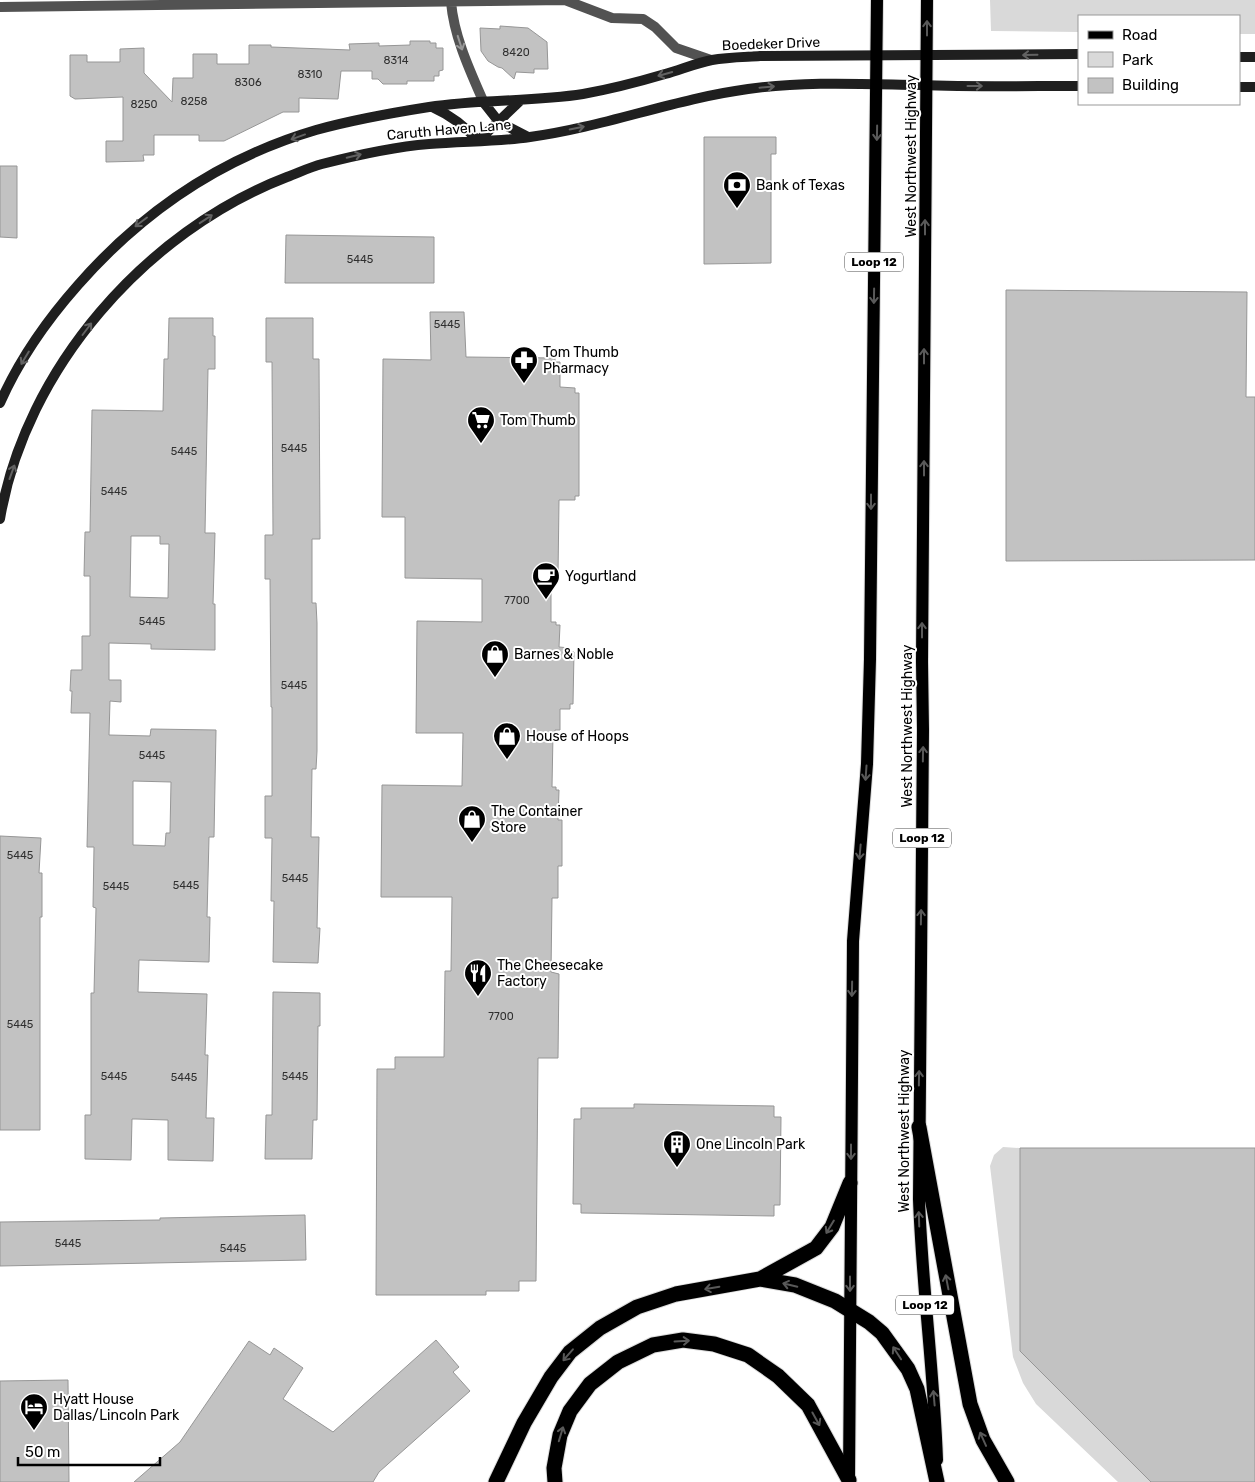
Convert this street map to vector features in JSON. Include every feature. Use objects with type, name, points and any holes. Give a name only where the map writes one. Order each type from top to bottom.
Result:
[{"type":"highway","points":[[919,1127],[970,1404],[983,1440],[1007,1482]]},
{"type":"highway","points":[[496,1482],[524,1422],[551,1377],[570,1352],[600,1328],[637,1307],[676,1294],[760,1279],[816,1248],[832,1227],[850,1183]]},
{"type":"highway","points":[[760,1279],[794,1286],[835,1302],[869,1322],[882,1334],[908,1370],[917,1389],[937,1482]]},
{"type":"highway","points":[[555,1482],[554,1468],[560,1435],[570,1410],[590,1384],[618,1362],[653,1345],[683,1340],[714,1344],[748,1355],[778,1376],[808,1406],[849,1481]]},
{"type":"main road","name":"Loop 12","points":[[849,1481],[853,940],[867,764],[870,659],[877,0]]},
{"type":"main road","name":"West Northwest Highway","points":[[926,0],[923,730],[919,1127],[921,1257],[935,1406],[937,1482]]},
{"type":"main road","name":"Boedeker Drive","points":[[712,60],[760,56],[1078,54]]},
{"type":"main road","points":[[1240,57],[1255,57]]},
{"type":"main road","name":"Caruth Haven Lane","points":[[0,403],[25,356],[58,308],[102,258],[134,227],[181,192],[232,164],[316,130],[431,107],[520,101],[582,94],[634,83],[712,60]]},
{"type":"main road","name":"Caruth Haven Lane","points":[[0,519],[4,491],[29,422],[62,362],[96,317],[122,288],[167,247],[204,219],[258,188],[318,165],[384,149],[529,137],[597,125],[718,93],[793,85],[876,84],[926,86]]},
{"type":"main road","points":[[926,86],[1078,86]]},
{"type":"main road","points":[[1240,87],[1255,87]]},
{"type":"main road","points":[[431,107],[450,116],[466,127],[478,141],[520,101]]},
{"type":"main road","points":[[484,103],[499,122],[529,137]]},
{"type":"street","name":"Boedeker Drive","points":[[0,6],[209,2],[565,0],[612,18],[643,19],[655,27],[676,48],[712,60]]},
{"type":"street","points":[[451,2],[452,16],[459,41],[484,103]]},
{"type":"green space","points":[[990,0],[1255,0],[1255,34],[1240,34],[1240,15],[1078,15],[1078,32],[991,31]]},
{"type":"green space","points":[[1003,1147],[1020,1148],[1020,1351],[1151,1482],[1118,1482],[1036,1404],[1023,1383],[1013,1357],[990,1166],[994,1155]]},
{"type":"building","points":[[500,26],[528,28],[547,42],[548,69],[534,69],[534,73],[516,72],[514,79],[502,68],[488,61],[481,51],[480,28],[500,29]]},
{"type":"building","points":[[410,41],[430,41],[430,43],[436,43],[436,48],[443,48],[443,70],[439,71],[439,76],[434,76],[434,81],[407,81],[407,84],[383,84],[378,79],[372,79],[372,71],[341,71],[338,99],[299,98],[299,112],[283,112],[224,141],[199,141],[199,135],[154,135],[154,155],[143,155],[144,161],[106,162],[106,141],[123,141],[123,97],[75,99],[70,96],[70,55],[87,55],[87,62],[120,62],[120,49],[144,48],[144,73],[172,102],[173,78],[193,78],[193,54],[217,54],[217,64],[249,64],[249,45],[350,50],[349,44],[379,43],[379,46],[410,45]]},
{"type":"building","name":"Bank of Texas","points":[[704,137],[776,137],[776,154],[771,154],[771,263],[704,264]]},
{"type":"building","points":[[0,166],[17,166],[17,238],[0,237]]},
{"type":"building","points":[[286,235],[434,237],[434,283],[285,283]]},
{"type":"building","points":[[1006,290],[1247,292],[1246,397],[1255,397],[1255,560],[1006,561]]},
{"type":"building","points":[[430,312],[464,312],[466,357],[555,358],[555,362],[560,362],[560,387],[575,388],[575,393],[579,393],[579,496],[575,496],[575,500],[559,500],[558,576],[555,576],[555,579],[551,579],[551,622],[556,622],[556,625],[560,625],[559,647],[570,648],[570,652],[574,652],[573,704],[570,704],[570,709],[560,709],[560,730],[555,730],[555,734],[553,734],[552,787],[556,787],[556,790],[559,790],[558,820],[562,820],[562,866],[558,866],[558,898],[552,898],[551,972],[559,974],[558,1058],[538,1058],[536,1281],[519,1281],[519,1291],[486,1291],[486,1295],[376,1295],[377,1069],[395,1069],[395,1057],[444,1057],[445,971],[451,971],[452,897],[381,897],[382,785],[462,786],[463,733],[416,733],[417,621],[482,622],[482,579],[405,578],[405,517],[382,517],[383,359],[431,360]]},
{"type":"building","points":[[169,318],[213,318],[215,369],[208,369],[205,533],[215,533],[213,604],[215,604],[215,650],[151,649],[151,644],[109,643],[109,680],[121,680],[121,702],[110,701],[109,735],[150,736],[151,729],[216,730],[214,837],[209,837],[207,917],[210,917],[209,962],[139,960],[138,992],[207,994],[205,1055],[208,1055],[206,1118],[214,1118],[213,1161],[168,1160],[168,1120],[136,1119],[132,1119],[131,1160],[85,1159],[85,1115],[91,1115],[91,993],[94,993],[96,908],[93,907],[94,847],[87,847],[90,713],[71,713],[72,691],[70,691],[71,670],[82,670],[82,636],[90,636],[90,576],[84,576],[85,532],[90,532],[92,410],[163,411],[164,359],[168,359]],"holes":[[[131,536],[160,536],[160,544],[169,544],[168,598],[130,597]],[[133,781],[171,782],[170,833],[166,833],[165,846],[133,845]]]},
{"type":"building","points":[[266,318],[313,318],[313,359],[319,359],[320,539],[312,539],[312,603],[316,603],[317,623],[317,751],[316,769],[312,769],[311,837],[319,837],[317,928],[320,928],[318,963],[273,962],[274,901],[271,901],[272,838],[265,838],[265,796],[272,796],[272,707],[270,579],[265,579],[265,535],[273,535],[272,362],[266,362]]},
{"type":"building","points":[[0,836],[41,838],[39,873],[42,873],[42,917],[40,917],[40,1130],[0,1130]]},
{"type":"building","points":[[273,992],[320,993],[317,1120],[313,1120],[312,1159],[265,1159],[266,1115],[272,1115]]},
{"type":"building","name":"One Lincoln Park","points":[[634,1104],[774,1106],[774,1117],[781,1117],[780,1205],[774,1205],[774,1216],[581,1213],[581,1204],[573,1204],[574,1119],[581,1119],[581,1108],[634,1108]]},
{"type":"building","points":[[1020,1148],[1255,1148],[1255,1482],[1151,1482],[1020,1351]]},
{"type":"building","points":[[305,1215],[306,1260],[0,1266],[0,1222],[160,1220],[160,1218]]},
{"type":"building","points":[[436,1340],[459,1367],[453,1372],[470,1391],[379,1472],[373,1482],[134,1482],[180,1442],[249,1341],[270,1355],[274,1348],[303,1368],[283,1399],[333,1432]]},
{"type":"building","name":"Hyatt House Dallas/Lincoln Park","points":[[68,1380],[69,1482],[0,1482],[0,1381]]},
{"type":"place","name":"Bank of Texas","points":[[737,209]]},
{"type":"place","name":"Tom Thumb Pharmacy","points":[[524,384]]},
{"type":"place","name":"Tom Thumb","points":[[481,444]]},
{"type":"place","name":"Yogurtland","points":[[546,600]]},
{"type":"place","name":"Barnes & Noble","points":[[495,678]]},
{"type":"place","name":"House of Hoops","points":[[507,760]]},
{"type":"place","name":"The Container Store","points":[[472,843]]},
{"type":"place","name":"The Cheesecake Factory","points":[[478,997]]},
{"type":"place","name":"One Lincoln Park","points":[[677,1168]]},
{"type":"place","name":"Hyatt House Dallas/Lincoln Park","points":[[34,1431]]}]
